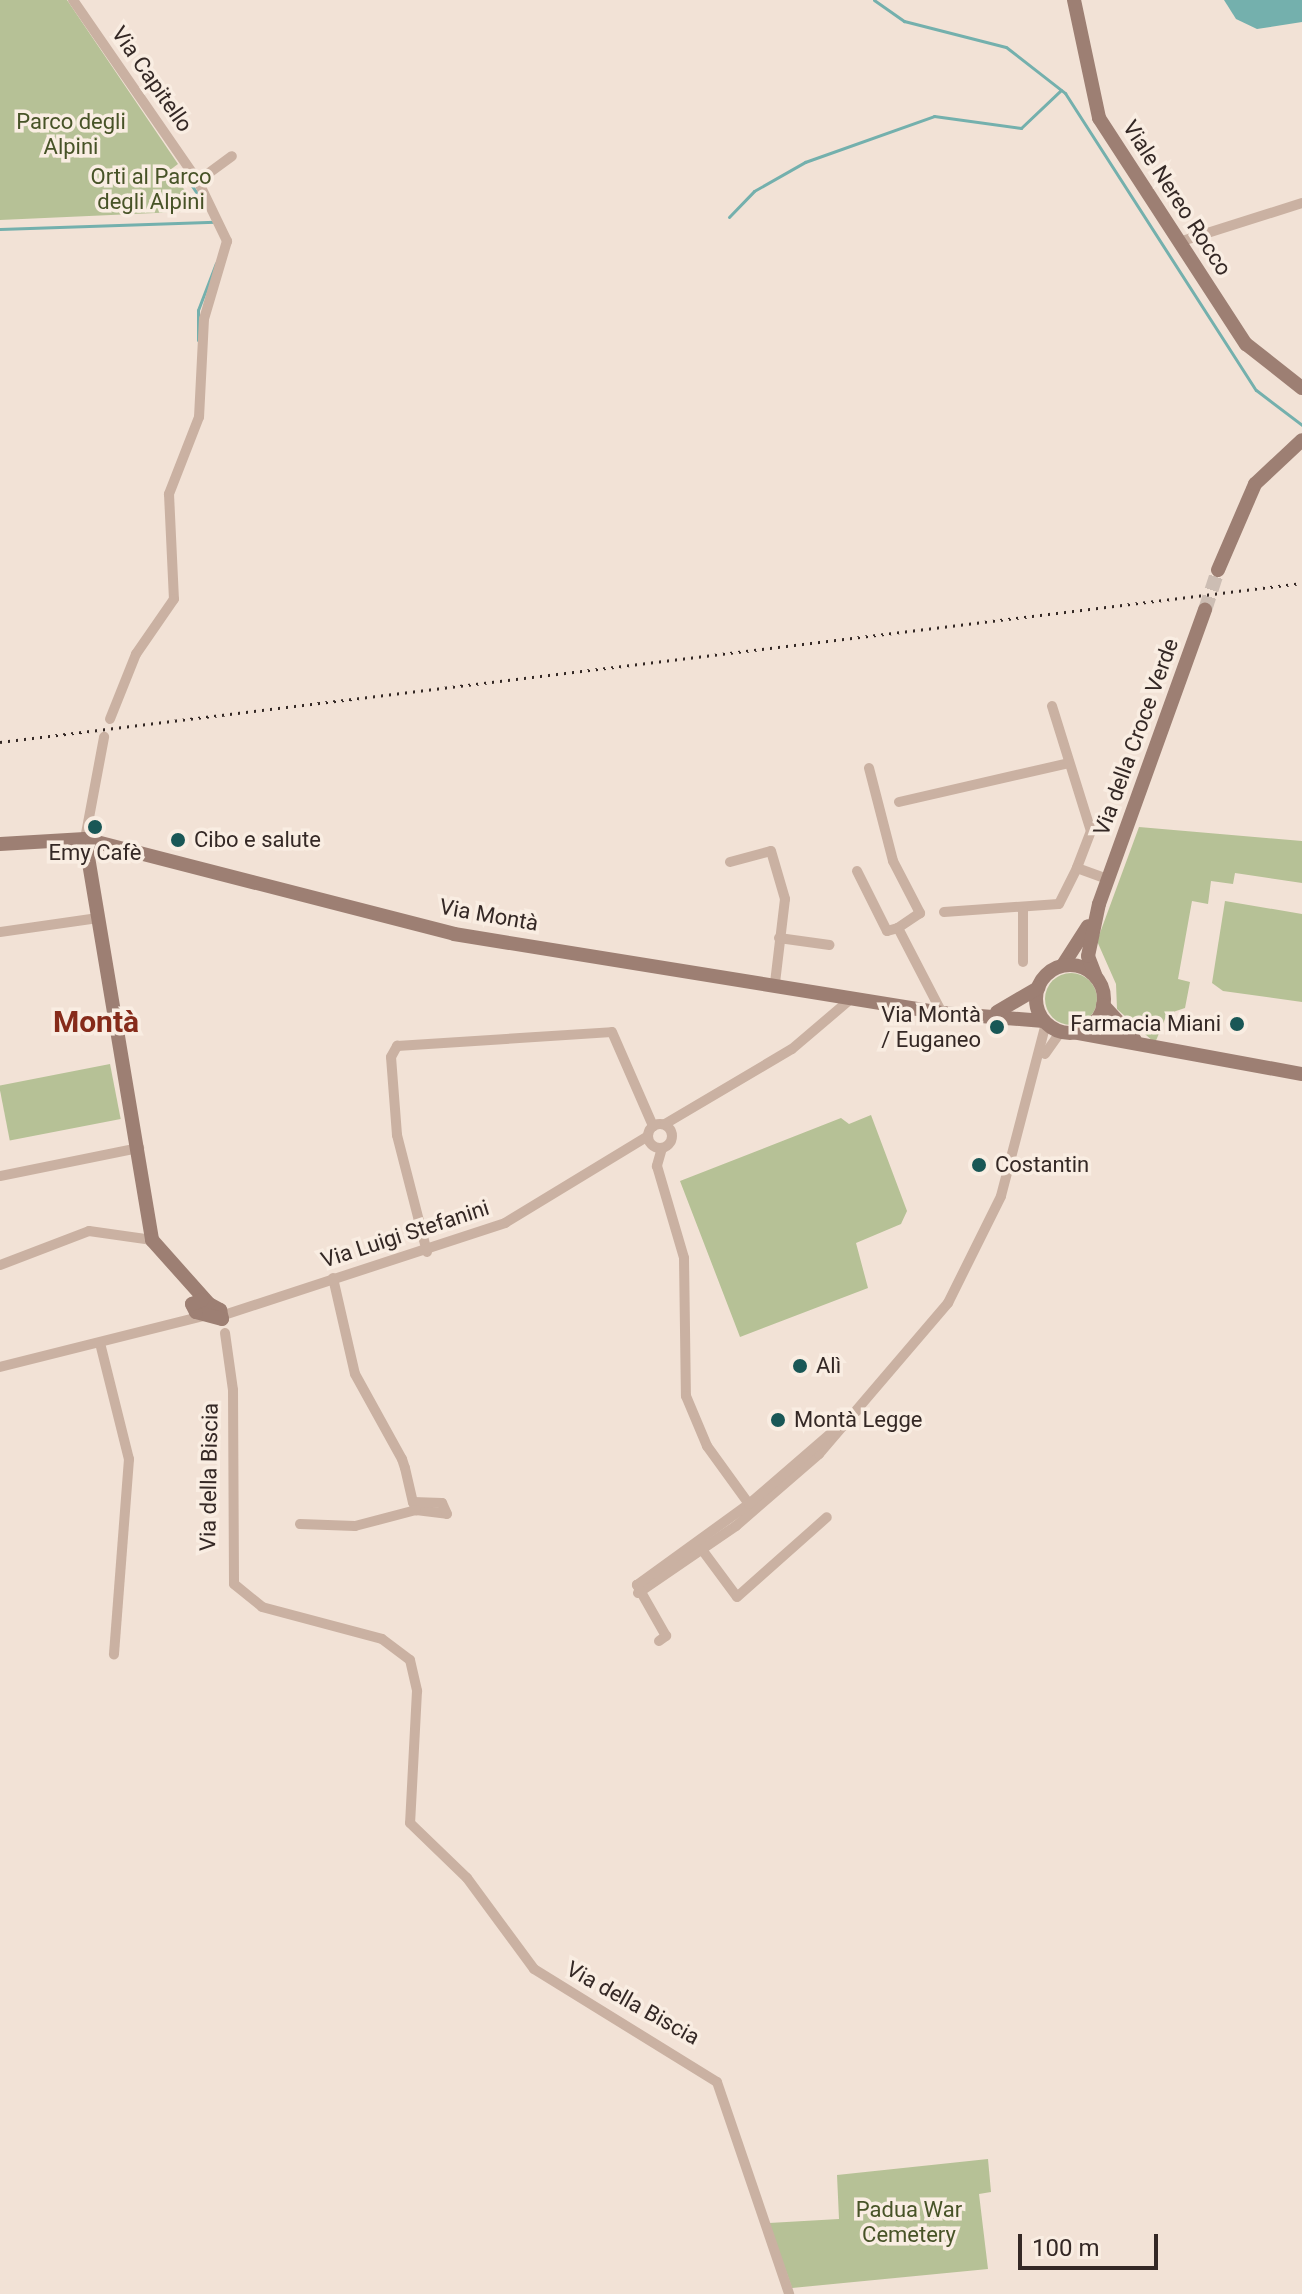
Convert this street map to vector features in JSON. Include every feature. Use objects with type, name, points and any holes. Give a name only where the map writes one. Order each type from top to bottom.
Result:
[{"type":"main road","name":"Viale Nereo Rocco","points":[[1074,0],[1099,118],[1246,344],[1302,388]]},
{"type":"main road","points":[[1218,570],[1255,484],[1302,440]]},
{"type":"main road","name":"Via della Croce Verde","points":[[1096,977],[1088,956],[1099,904],[1205,610]]},
{"type":"main road","points":[[85,839],[152,1240],[188,1279],[216,1318]]},
{"type":"main road","name":"Via Montà","points":[[0,844],[85,839],[454,934],[775,983],[942,1013],[1045,1022],[1067,1032],[1302,1074]]},
{"type":"main road","name":"Via della Croce Verde","points":[[1063,965],[1099,904]]},
{"type":"main road","points":[[1063,965],[1096,977]]},
{"type":"main road","name":"Via Montà","points":[[976,1016],[1019,1004],[1063,965]]},
{"type":"main road","name":"Via Montà","points":[[1096,977],[1103,1005],[1117,1028],[1149,1048]]},
{"type":"main road","points":[[1038,988],[1045,1022]]},
{"type":"main road","points":[[1067,1032],[1090,1026],[1103,1005]]},
{"type":"main road","points":[[188,1279],[192,1303],[216,1318]]},
{"type":"street","name":"Via Capitello","points":[[73,0],[198,181],[224,229],[226,254],[204,319],[199,417],[169,494],[175,593],[136,654],[110,719]]},
{"type":"street","points":[[198,181],[232,156]]},
{"type":"street","points":[[1179,242],[1302,203]]},
{"type":"street","name":"Via della Croce Verde","points":[[944,912],[1023,911],[1059,904],[1091,831],[1052,706]]},
{"type":"street","points":[[85,839],[104,737]]},
{"type":"street","points":[[899,802],[1069,763]]},
{"type":"street","points":[[857,871],[887,931],[898,928],[920,913],[893,861],[869,768]]},
{"type":"street","points":[[730,862],[771,851],[785,899],[775,983]]},
{"type":"street","points":[[1077,868],[1108,879]]},
{"type":"street","points":[[1023,911],[1023,962]]},
{"type":"street","points":[[0,932],[98,918]]},
{"type":"street","points":[[898,928],[942,1013]]},
{"type":"street","points":[[779,938],[830,945]]},
{"type":"street","name":"Via Luigi Stefanini","points":[[216,1318],[267,1296],[427,1252],[544,1204],[816,1032],[852,998]]},
{"type":"street","points":[[637,1591],[703,1551],[781,1488],[858,1410],[941,1311],[971,1262],[1005,1185],[1038,1067],[1045,1022]]},
{"type":"street","points":[[1038,1067],[1067,1032]]},
{"type":"street","points":[[427,1252],[397,1135],[391,1071],[397,1046],[616,1033],[663,1128],[657,1166],[684,1258],[682,1380],[700,1434],[749,1504]]},
{"type":"street","name":"Via Luigi Stefanini","points":[[633,1150],[658,1148],[663,1128]]},
{"type":"street","points":[[0,1176],[139,1148]]},
{"type":"street","points":[[0,1265],[89,1231],[152,1240]]},
{"type":"street","points":[[300,1524],[355,1526],[414,1506],[402,1459],[355,1374],[333,1278]]},
{"type":"street","name":"Via Luigi Stefanini","points":[[216,1318],[267,1296]]},
{"type":"street","points":[[179,1318],[192,1303]]},
{"type":"street","points":[[0,1367],[100,1343],[179,1318],[216,1318]]},
{"type":"street","name":"Via della Biscia","points":[[216,1318],[233,1390],[234,1584],[262,1607],[382,1639],[410,1660],[417,1691],[410,1823],[467,1878],[546,1979],[717,2082],[789,2294]]},
{"type":"street","points":[[100,1343],[129,1459],[114,1654]]},
{"type":"street","points":[[637,1591],[749,1504],[858,1410]]},
{"type":"street","points":[[738,1524],[749,1504],[781,1488]]},
{"type":"street","points":[[703,1551],[737,1597],[827,1517]]},
{"type":"street","points":[[703,1551],[708,1536]]},
{"type":"street","points":[[681,1556],[703,1551]]},
{"type":"street","points":[[637,1591],[666,1636],[659,1641]]},
{"type":"green space","name":"Parco degli Alpini","points":[[0,0],[67,0],[178,164],[170,170],[200,211],[0,220]]},
{"type":"green space","points":[[1139,827],[1302,841],[1302,883],[1235,873],[1233,884],[1211,881],[1208,904],[1192,901],[1178,979],[1190,982],[1185,1008],[1167,1014],[1155,1043],[1117,1009],[1116,984],[1097,941]]},
{"type":"green space","points":[[1225,901],[1302,914],[1302,1002],[1223,991],[1212,983]]},
{"type":"green space","points":[[1071,973],[1090,980],[1097,999],[1090,1018],[1071,1025],[1052,1018],[1045,999],[1052,980]]},
{"type":"green space","points":[[110,1064],[121,1119],[10,1141],[0,1085]]},
{"type":"green space","points":[[871,1115],[907,1211],[901,1224],[856,1243],[868,1288],[740,1337],[680,1181],[841,1118],[849,1124]]},
{"type":"green space","name":"Padua War Cemetery","points":[[988,2159],[991,2192],[979,2194],[988,2269],[792,2288],[769,2223],[839,2219],[837,2175]]},
{"type":"water","points":[[1224,0],[1302,0],[1302,22],[1257,29],[1236,19]]},
{"type":"waterway","points":[[874,0],[904,21],[1006,47],[1065,93],[1256,390],[1302,425]]},
{"type":"waterway","points":[[729,217],[754,191],[805,162],[934,116],[1021,128],[1061,90]]},
{"type":"waterway","points":[[184,174],[204,204]]},
{"type":"waterway","points":[[0,229],[215,222]]},
{"type":"waterway","points":[[198,340],[198,310],[216,263]]},
{"type":"tunnel","points":[[1205,610],[1218,570]]},
{"type":"railway","points":[[0,742],[1302,583]]},
{"type":"place","name":"Emy Cafè","points":[[95,827]]},
{"type":"place","name":"Cibo e salute","points":[[178,840]]},
{"type":"place","name":"Farmacia Miani","points":[[1237,1024]]},
{"type":"place","name":"Via Montà / Euganeo","points":[[997,1027]]},
{"type":"place","name":"Costantin","points":[[979,1165]]},
{"type":"place","name":"Alì","points":[[800,1366]]},
{"type":"place","name":"Montà Legge","points":[[778,1420]]},
{"type":"district","name":"Montà","points":[[96,1022]]},
{"type":"park label","name":"Orti al Parco degli Alpini","points":[[151,188]]}]
